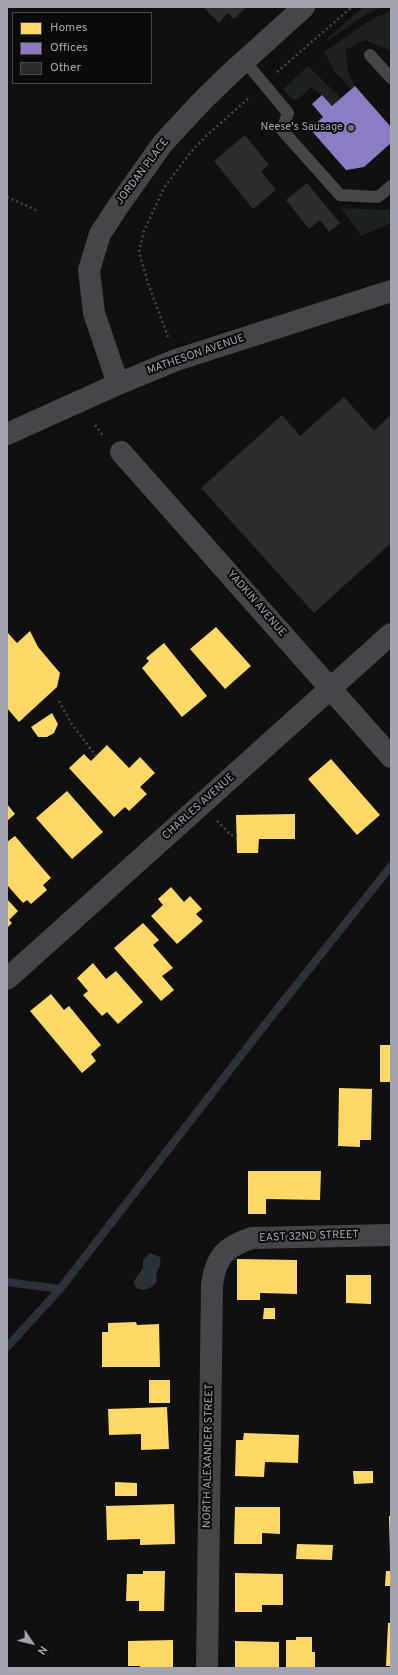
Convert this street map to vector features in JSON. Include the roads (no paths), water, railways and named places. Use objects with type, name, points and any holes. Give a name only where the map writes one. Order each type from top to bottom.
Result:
[{"type":"street","name":"JORDAN PLACE","points":[[118,384],[94,313],[89,270],[100,234],[163,144],[204,99],[244,60],[304,7]]},
{"type":"street","name":"MATHESON AVENUE","points":[[7,434],[118,384],[176,360],[391,291]]},
{"type":"street","name":"YADKIN AVENUE","points":[[121,452],[391,757]]},
{"type":"street","name":"CHARLES AVENUE","points":[[7,979],[391,634]]},
{"type":"street","name":"EAST 32ND STREET","points":[[228,1248],[236,1243],[252,1238],[391,1235]]},
{"type":"street","name":"NORTH ALEXANDER STREET","points":[[207,1668],[212,1285],[214,1271],[222,1255],[228,1248]]},
{"type":"lane","points":[[370,55],[391,78]]},
{"type":"lane","points":[[244,60],[288,113],[282,130],[340,195],[378,197],[391,186]]},
{"type":"waterway","points":[[7,1347],[60,1289],[267,1022],[391,866]]},
{"type":"waterway","points":[[7,1282],[60,1289]]},
{"type":"place","name":"Neese's Sausage","points":[[351,128]]}]
